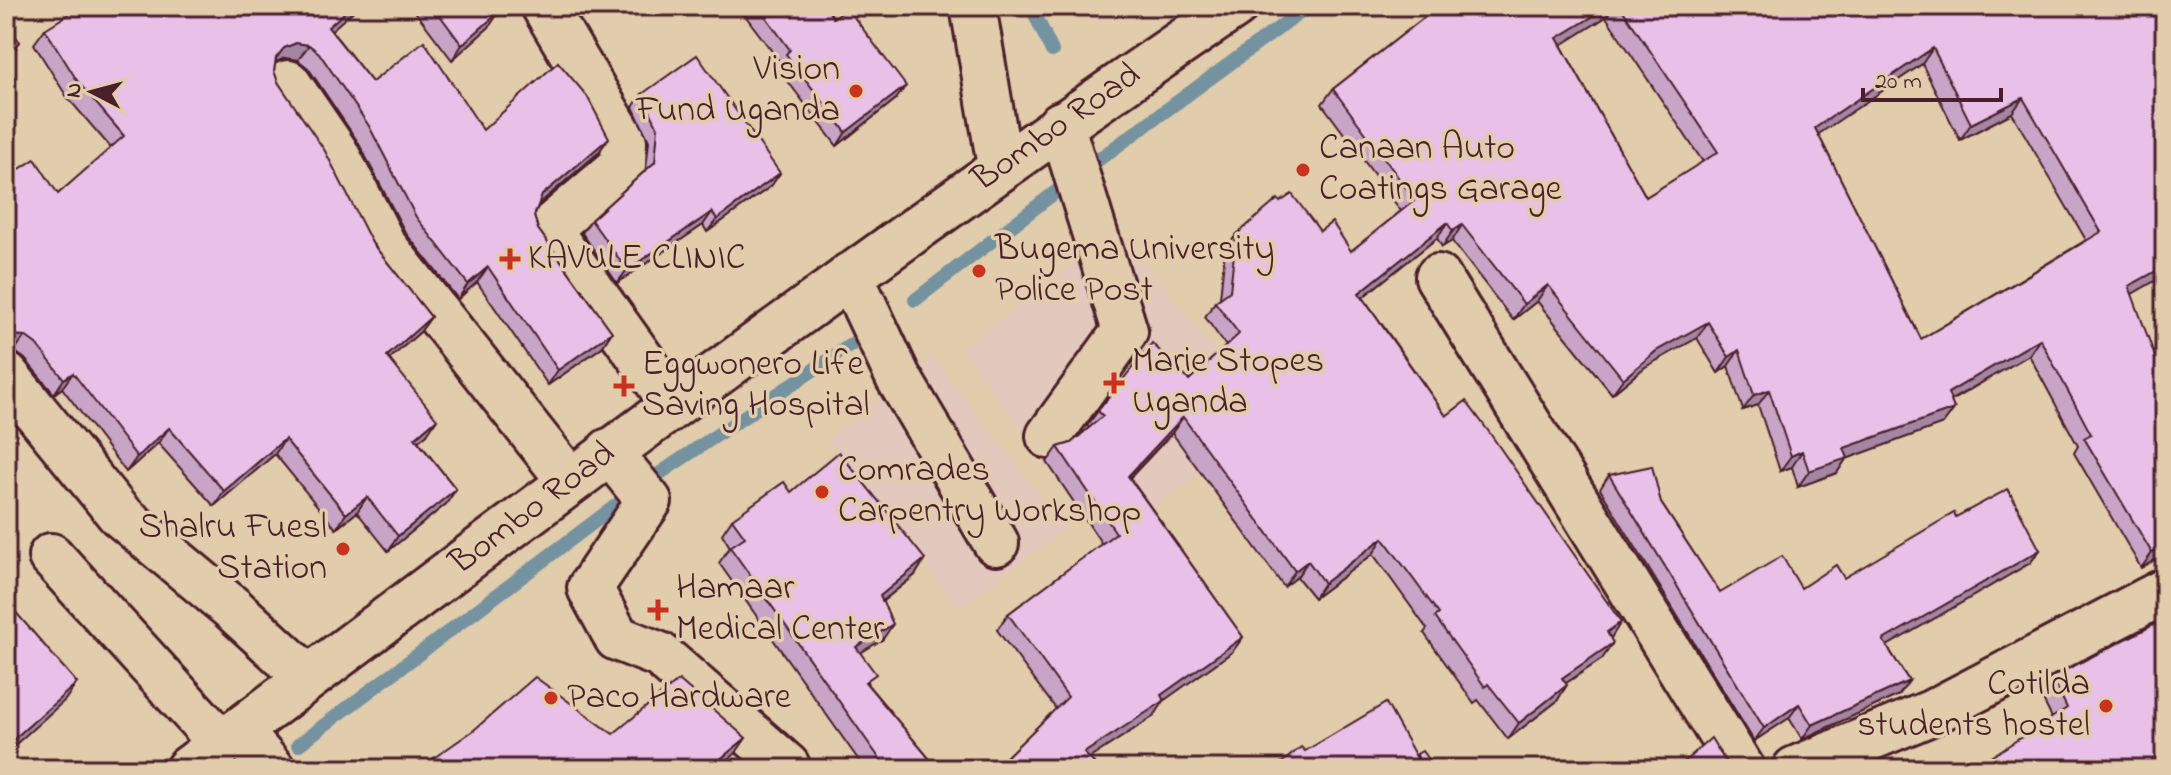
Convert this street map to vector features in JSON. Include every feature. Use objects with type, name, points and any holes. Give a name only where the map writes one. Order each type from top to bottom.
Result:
[{"type":"street","points":[[544,6],[624,141],[623,165],[548,229],[673,403]]},
{"type":"street","points":[[973,6],[1000,166]]},
{"type":"street","name":"Bombo Road","points":[[216,748],[673,403],[1000,166],[1235,6]]},
{"type":"street","points":[[288,83],[336,153],[384,246],[570,481]]},
{"type":"street","points":[[1049,436],[1125,331],[1061,124]]},
{"type":"street","points":[[850,275],[898,377],[996,543]]},
{"type":"street","points":[[1438,277],[1742,769]]},
{"type":"street","points":[[6,375],[119,514],[232,608],[308,678]]},
{"type":"street","points":[[609,451],[649,501],[590,588],[617,638],[660,655],[787,766]]},
{"type":"street","points":[[51,556],[216,748],[272,769]]},
{"type":"street","points":[[1795,769],[1933,712],[2165,591]]},
{"type":"shaded area","name":"Marie Stopes Uganda","points":[[1117,230],[1269,416],[1187,483],[1105,541],[961,350]]},
{"type":"shaded area","points":[[933,357],[1066,529],[958,608],[828,440]]},
{"type":"building","points":[[82,6],[352,6],[328,27],[372,82],[424,41],[483,130],[558,62],[587,96],[609,138],[542,195],[534,216],[538,229],[612,332],[558,370],[488,267],[468,284],[416,217],[369,126],[319,53],[309,45],[296,43],[284,48],[276,58],[274,71],[278,82],[325,151],[372,243],[431,317],[387,356],[437,419],[415,438],[456,489],[398,536],[367,497],[346,514],[285,439],[224,491],[169,428],[137,457],[73,373],[64,379],[36,344],[25,336],[6,338],[6,178],[35,159],[58,194],[124,136],[78,82],[45,29]]},
{"type":"building","points":[[433,6],[494,6],[499,12],[462,45]]},
{"type":"building","points":[[758,6],[825,6],[833,18],[847,8],[906,86],[846,132],[786,54],[790,50]]},
{"type":"building","points":[[1439,6],[1610,6],[1557,38],[1646,197],[1718,152],[1620,6],[2165,6],[2155,12],[2165,27],[2165,266],[2129,286],[2156,359],[2165,356],[2165,545],[2152,553],[2084,438],[2091,434],[2040,339],[1948,393],[1954,409],[1844,448],[1848,458],[1809,471],[1802,451],[1791,456],[1769,390],[1754,395],[1739,350],[1729,357],[1708,322],[1656,351],[1623,379],[1548,285],[1524,304],[1462,225],[1453,231],[1447,223],[1359,293],[1446,416],[1466,401],[1489,432],[1621,622],[1607,632],[1613,643],[1562,678],[1567,685],[1519,723],[1488,684],[1485,687],[1435,617],[1439,614],[1383,538],[1324,583],[1308,561],[1295,571],[1183,417],[1128,476],[1243,637],[1161,695],[1164,701],[1084,753],[1094,763],[1088,769],[988,769],[995,762],[998,765],[1068,697],[1008,614],[1116,533],[1058,447],[1071,443],[1103,416],[1098,411],[1152,343],[1189,380],[1239,334],[1215,302],[1230,291],[1236,235],[1278,199],[1280,202],[1292,194],[1320,231],[1332,222],[1351,251],[1415,200],[1333,89]],"holes":[[[1933,48],[1971,124],[2023,98],[2101,232],[1921,339],[1815,128]]]},
{"type":"building","points":[[6,25],[20,42],[6,54]]},
{"type":"building","points":[[697,55],[780,173],[717,219],[712,212],[627,270],[591,220],[655,162],[658,128],[642,94]]},
{"type":"building","points":[[839,452],[925,559],[880,596],[893,624],[856,647],[876,674],[865,682],[938,769],[887,769],[730,547],[745,537],[732,519],[784,482],[791,492]]},
{"type":"building","points":[[1652,466],[1661,503],[1720,593],[1782,556],[1801,588],[1836,565],[1844,578],[1954,513],[1956,517],[2008,489],[2040,550],[1883,640],[1909,681],[1812,725],[1799,704],[1764,728],[1609,475]]},
{"type":"building","points":[[6,601],[77,683],[6,746]]},
{"type":"building","name":"Cotilda students hostel","points":[[2165,619],[2165,769],[1972,769],[2067,708],[2052,677]]},
{"type":"building","points":[[535,677],[613,734],[679,680],[746,738],[708,769],[418,769],[474,730]]},
{"type":"building","points":[[1386,703],[1419,762],[1417,754],[1422,751],[1435,769],[1274,769],[1301,747],[1305,751]]},
{"type":"building","points":[[1711,738],[1730,769],[1676,769]]},
{"type":"waterway","points":[[1031,6],[1052,51]]},
{"type":"waterway","points":[[1087,168],[1309,6]]},
{"type":"waterway","points":[[915,300],[1066,184]]},
{"type":"waterway","points":[[659,474],[855,342]]},
{"type":"waterway","points":[[298,745],[622,501]]},
{"type":"place","name":"Vision Fund Uganda","points":[[856,91]]},
{"type":"place","name":"Canaan Auto Coatings Garage","points":[[1303,170]]},
{"type":"place","name":"KAVULE CLINIC","points":[[510,259]]},
{"type":"place","name":"Bugema University Police Post","points":[[979,271]]},
{"type":"place","name":"Marie Stopes Uganda","points":[[1114,383]]},
{"type":"place","name":"Eggwonero Life Saving Hospital","points":[[624,386]]},
{"type":"place","name":"Comrades Carpentry Workshop","points":[[822,492]]},
{"type":"place","name":"Shalru Fuesl Station","points":[[343,549]]},
{"type":"place","name":"Hamaar Medical Center","points":[[658,610]]},
{"type":"place","name":"Paco Hardware","points":[[551,698]]},
{"type":"place","name":"Cotilda students hostel","points":[[2106,706]]}]
